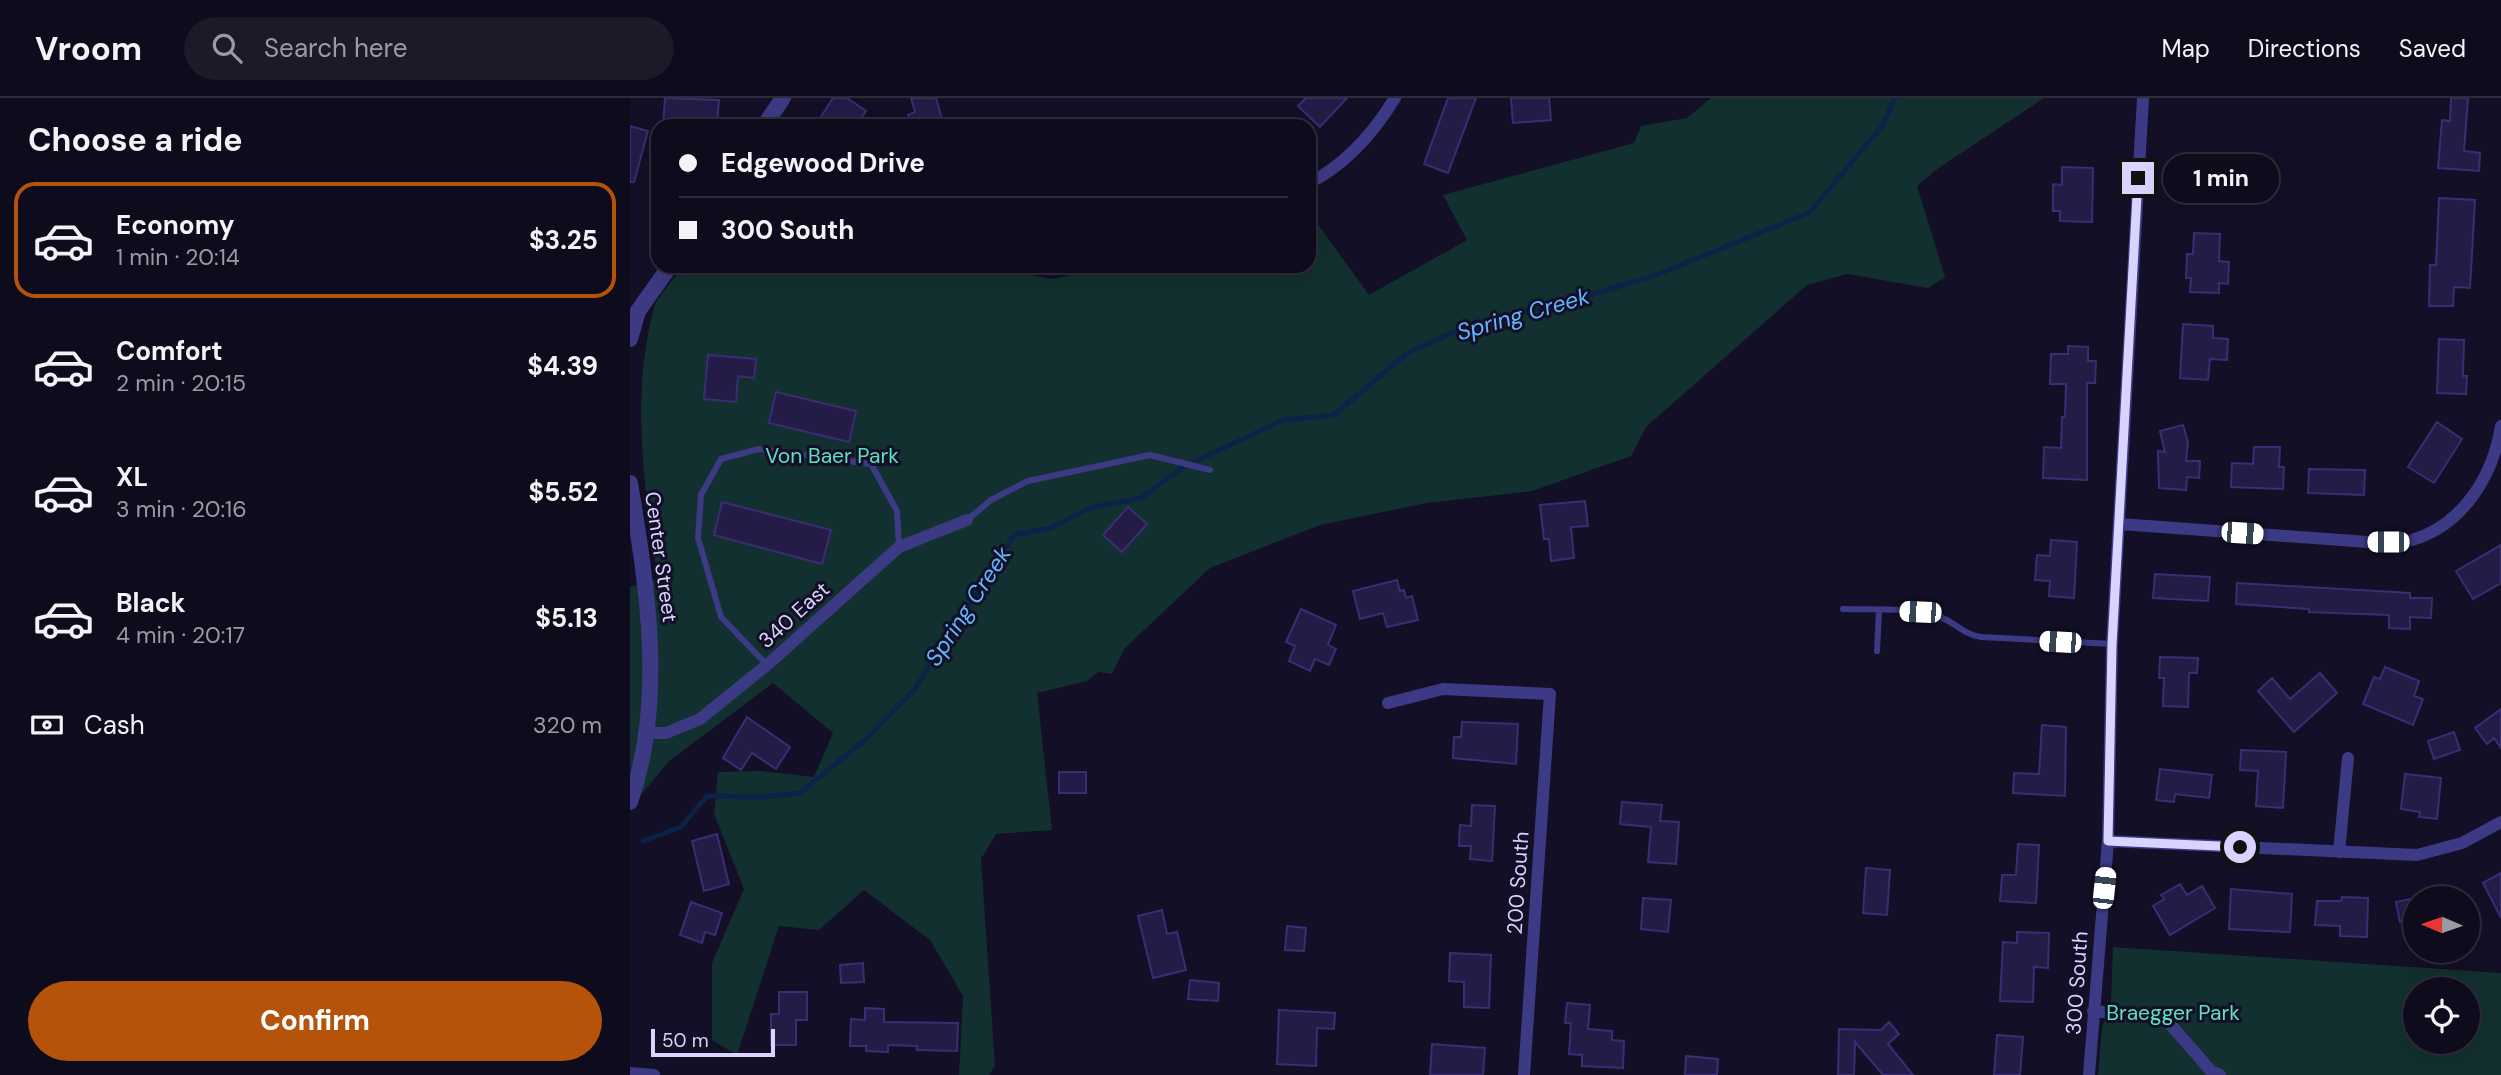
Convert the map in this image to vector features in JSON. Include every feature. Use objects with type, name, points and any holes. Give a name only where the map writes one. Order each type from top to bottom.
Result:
[{"type":"street","points":[[769,119],[783,98]]},
{"type":"street","points":[[1316,180],[1325,175],[1377,128],[1395,98]]},
{"type":"street","name":"300 South","points":[[2089,1075],[2108,841],[2112,645],[2143,98]]},
{"type":"street","points":[[630,339],[638,311],[665,273]]},
{"type":"street","points":[[2120,524],[2368,542],[2408,541],[2439,530],[2470,501],[2497,456],[2501,426]]},
{"type":"street","name":"Center Street","points":[[630,483],[635,543],[651,642],[646,733],[630,802]]},
{"type":"street","name":"340 East","points":[[646,733],[666,733],[701,719],[767,665],[899,547],[967,520]]},
{"type":"street","name":"200 South","points":[[1388,703],[1443,689],[1550,694],[1524,1075]]},
{"type":"street","points":[[2339,852],[2348,758]]},
{"type":"street","points":[[2108,841],[2417,855],[2462,844],[2501,821]]},
{"type":"street","points":[[2093,1011],[2154,1016],[2170,1024],[2211,1071],[2220,1075]]},
{"type":"street","points":[[630,1073],[654,1075]]},
{"type":"lane","points":[[767,665],[722,617],[698,538],[701,495],[721,459],[759,449],[871,464],[897,510],[899,547]]},
{"type":"lane","points":[[967,520],[991,500],[1028,481],[1150,454],[1210,470]]},
{"type":"lane","points":[[1843,609],[1940,616],[1966,635],[2112,645]]},
{"type":"lane","points":[[1877,651],[1879,610]]},
{"type":"green space","name":"Von Baer Park","points":[[1711,98],[2044,98],[1937,169],[1917,186],[1945,277],[1928,288],[1847,274],[1807,285],[1646,427],[1631,456],[1532,491],[1427,503],[1320,525],[1210,568],[1125,648],[1112,674],[1098,672],[1087,681],[1037,693],[1052,830],[996,834],[981,859],[995,1066],[989,1075],[959,1075],[963,996],[930,940],[864,890],[819,930],[779,926],[737,1055],[712,1040],[712,963],[744,889],[714,814],[718,772],[760,771],[814,777],[833,733],[773,683],[668,762],[630,808],[630,587],[658,579],[644,475],[641,406],[643,371],[655,305],[678,273],[1019,273],[1053,279],[1081,273],[1316,273],[1317,223],[1369,295],[1467,240],[1443,195],[1634,143],[1641,126],[1687,118]]},
{"type":"green space","name":"Braegger Park","points":[[2113,947],[2501,973],[2501,1075],[2098,1075],[2102,1028],[2111,1000]]},
{"type":"building","points":[[665,98],[719,100],[718,119],[664,119]]},
{"type":"building","points":[[833,98],[847,98],[866,111],[861,119],[820,119]]},
{"type":"building","points":[[911,98],[936,98],[942,119],[909,119],[908,115],[915,112]]},
{"type":"building","points":[[1306,98],[1347,98],[1320,127],[1316,119],[1312,119],[1298,106]]},
{"type":"building","points":[[1448,98],[1476,98],[1448,173],[1424,164]]},
{"type":"building","points":[[1511,98],[1549,98],[1551,120],[1513,123]]},
{"type":"building","points":[[2451,98],[2468,98],[2464,151],[2480,153],[2479,171],[2438,168],[2442,120],[2450,121]]},
{"type":"building","points":[[630,126],[648,131],[634,182],[630,182]]},
{"type":"building","points":[[2210,154],[2246,158],[2240,203],[2210,200],[2212,183],[2207,183]]},
{"type":"building","points":[[2062,167],[2093,168],[2092,222],[2060,221],[2060,211],[2053,211],[2053,184],[2062,185]]},
{"type":"building","points":[[2439,198],[2475,200],[2470,288],[2454,287],[2453,306],[2429,306],[2430,265],[2436,265]]},
{"type":"building","points":[[2194,233],[2220,234],[2219,261],[2229,262],[2228,284],[2219,283],[2219,293],[2190,292],[2191,278],[2186,278],[2187,254],[2193,254]]},
{"type":"building","points":[[2183,324],[2213,326],[2213,338],[2228,339],[2227,360],[2210,359],[2208,380],[2180,378]]},
{"type":"building","points":[[2439,339],[2464,340],[2463,376],[2467,376],[2466,394],[2437,393]]},
{"type":"building","points":[[2068,346],[2088,347],[2088,361],[2096,361],[2095,383],[2087,383],[2087,480],[2043,478],[2044,447],[2061,448],[2062,417],[2065,417],[2066,384],[2050,384],[2051,354],[2068,354]]},
{"type":"building","points":[[708,355],[756,359],[754,378],[738,376],[736,402],[704,399]]},
{"type":"building","points":[[776,392],[856,411],[849,442],[769,423]]},
{"type":"building","points":[[2437,422],[2462,439],[2434,483],[2408,467]]},
{"type":"building","points":[[2183,425],[2188,442],[2186,461],[2200,461],[2199,478],[2187,477],[2186,490],[2159,488],[2158,451],[2165,452],[2160,431]]},
{"type":"building","points":[[2254,447],[2280,447],[2279,467],[2284,467],[2283,489],[2231,487],[2232,463],[2253,464]]},
{"type":"building","points":[[2309,469],[2365,470],[2364,495],[2308,493]]},
{"type":"building","points":[[1585,501],[1588,526],[1571,527],[1574,558],[1551,561],[1549,539],[1544,539],[1540,505]]},
{"type":"building","points":[[722,502],[831,530],[822,564],[714,535]]},
{"type":"building","points":[[1128,507],[1147,524],[1122,552],[1103,535]]},
{"type":"building","points":[[2051,540],[2077,542],[2074,598],[2049,596],[2050,581],[2035,580],[2037,555],[2050,556]]},
{"type":"building","points":[[2501,545],[2501,583],[2473,599],[2456,571]]},
{"type":"building","points":[[2155,574],[2210,577],[2208,601],[2153,598]]},
{"type":"building","points":[[1397,580],[1400,591],[1404,590],[1406,598],[1412,596],[1418,620],[1387,627],[1383,613],[1360,619],[1353,591]]},
{"type":"building","points":[[2237,583],[2410,593],[2410,598],[2432,598],[2431,618],[2410,617],[2410,629],[2389,628],[2389,615],[2309,612],[2309,609],[2236,604]]},
{"type":"building","points":[[1301,609],[1336,625],[1328,645],[1336,649],[1329,665],[1315,659],[1310,671],[1289,661],[1295,646],[1286,642]]},
{"type":"building","points":[[2160,657],[2198,658],[2197,673],[2189,673],[2188,707],[2163,706],[2164,678],[2159,678]]},
{"type":"building","points":[[2385,667],[2419,681],[2414,696],[2423,699],[2413,725],[2363,704],[2374,677],[2380,679]]},
{"type":"building","points":[[2320,673],[2337,693],[2294,732],[2258,691],[2272,678],[2290,699]]},
{"type":"building","points":[[2501,709],[2501,748],[2494,738],[2487,744],[2475,728]]},
{"type":"building","points":[[747,717],[790,747],[776,769],[752,753],[741,770],[723,758]]},
{"type":"building","points":[[1462,722],[1518,724],[1516,764],[1453,758],[1454,737],[1461,737]]},
{"type":"building","points":[[2042,725],[2066,727],[2065,796],[2013,793],[2014,773],[2039,774]]},
{"type":"building","points":[[2454,732],[2460,750],[2434,759],[2428,741]]},
{"type":"building","points":[[2241,750],[2286,752],[2283,808],[2256,806],[2258,771],[2240,770]]},
{"type":"building","points":[[2160,769],[2212,775],[2209,798],[2175,794],[2174,802],[2156,800]]},
{"type":"building","points":[[1059,772],[1086,772],[1086,793],[1059,793]]},
{"type":"building","points":[[2405,774],[2441,778],[2437,819],[2419,817],[2420,812],[2401,809]]},
{"type":"building","points":[[1622,802],[1662,805],[1660,821],[1679,822],[1676,864],[1648,862],[1651,827],[1620,824]]},
{"type":"building","points":[[1472,805],[1495,806],[1492,861],[1470,859],[1471,846],[1459,846],[1460,825],[1471,826]]},
{"type":"building","points":[[717,834],[729,884],[704,891],[692,841]]},
{"type":"building","points":[[2018,844],[2039,845],[2036,903],[2000,901],[2002,875],[2016,875]]},
{"type":"building","points":[[1866,868],[1890,870],[1887,915],[1863,913]]},
{"type":"building","points":[[2501,873],[2501,918],[2483,883]]},
{"type":"building","points":[[2180,884],[2187,895],[2202,886],[2215,908],[2170,935],[2153,906],[2164,899],[2161,895]]},
{"type":"building","points":[[2231,889],[2292,894],[2290,932],[2229,929]]},
{"type":"building","points":[[2342,897],[2368,898],[2367,937],[2340,936],[2340,926],[2315,925],[2317,901],[2341,901]]},
{"type":"building","points":[[1643,898],[1671,900],[1668,932],[1641,929]]},
{"type":"building","points":[[2403,901],[2403,921],[2400,922],[2396,902]]},
{"type":"building","points":[[691,902],[722,913],[715,935],[705,932],[702,943],[680,935]]},
{"type":"building","points":[[1162,910],[1167,934],[1177,932],[1186,970],[1153,978],[1138,916]]},
{"type":"building","points":[[1287,926],[1306,928],[1304,951],[1285,950]]},
{"type":"building","points":[[2017,932],[2049,933],[2048,968],[2034,967],[2033,1002],[2000,1001],[2003,942],[2017,943]]},
{"type":"building","points":[[1450,953],[1491,955],[1489,1008],[1464,1007],[1464,982],[1449,981]]},
{"type":"building","points":[[863,963],[864,982],[841,983],[840,965]]},
{"type":"building","points":[[1190,980],[1219,983],[1218,1001],[1188,999]]},
{"type":"building","points":[[779,992],[807,992],[807,1020],[796,1020],[796,1045],[771,1045],[771,1014],[779,1014]]},
{"type":"building","points":[[1567,1003],[1590,1005],[1588,1029],[1612,1031],[1612,1040],[1624,1041],[1623,1068],[1582,1066],[1582,1055],[1569,1054],[1571,1023],[1565,1023]]},
{"type":"building","points":[[865,1008],[884,1009],[884,1022],[958,1023],[957,1051],[917,1050],[917,1046],[888,1045],[888,1052],[866,1051],[866,1046],[850,1046],[851,1019],[865,1020]]},
{"type":"building","points":[[1279,1010],[1335,1013],[1334,1029],[1317,1028],[1316,1066],[1277,1064]]},
{"type":"building","points":[[1889,1022],[1899,1034],[1888,1044],[1913,1075],[1883,1075],[1855,1042],[1854,1075],[1838,1075],[1839,1029],[1881,1030]]},
{"type":"building","points":[[1997,1035],[2023,1037],[2020,1075],[1994,1075]]},
{"type":"building","points":[[1432,1044],[1485,1048],[1483,1075],[1430,1075]]},
{"type":"building","points":[[1686,1056],[1718,1059],[1717,1075],[1685,1075]]},
{"type":"waterway","name":"Spring Creek","points":[[643,841],[681,827],[707,796],[759,797],[800,793],[865,740],[914,690],[1014,535],[1051,528],[1090,508],[1141,498],[1183,467],[1283,420],[1334,415],[1406,354],[1473,323],[1565,303],[1658,274],[1809,213],[1883,125],[1895,98]]},
{"type":"route","points":[[2138,178],[2112,645],[2108,841],[2240,847]]}]
